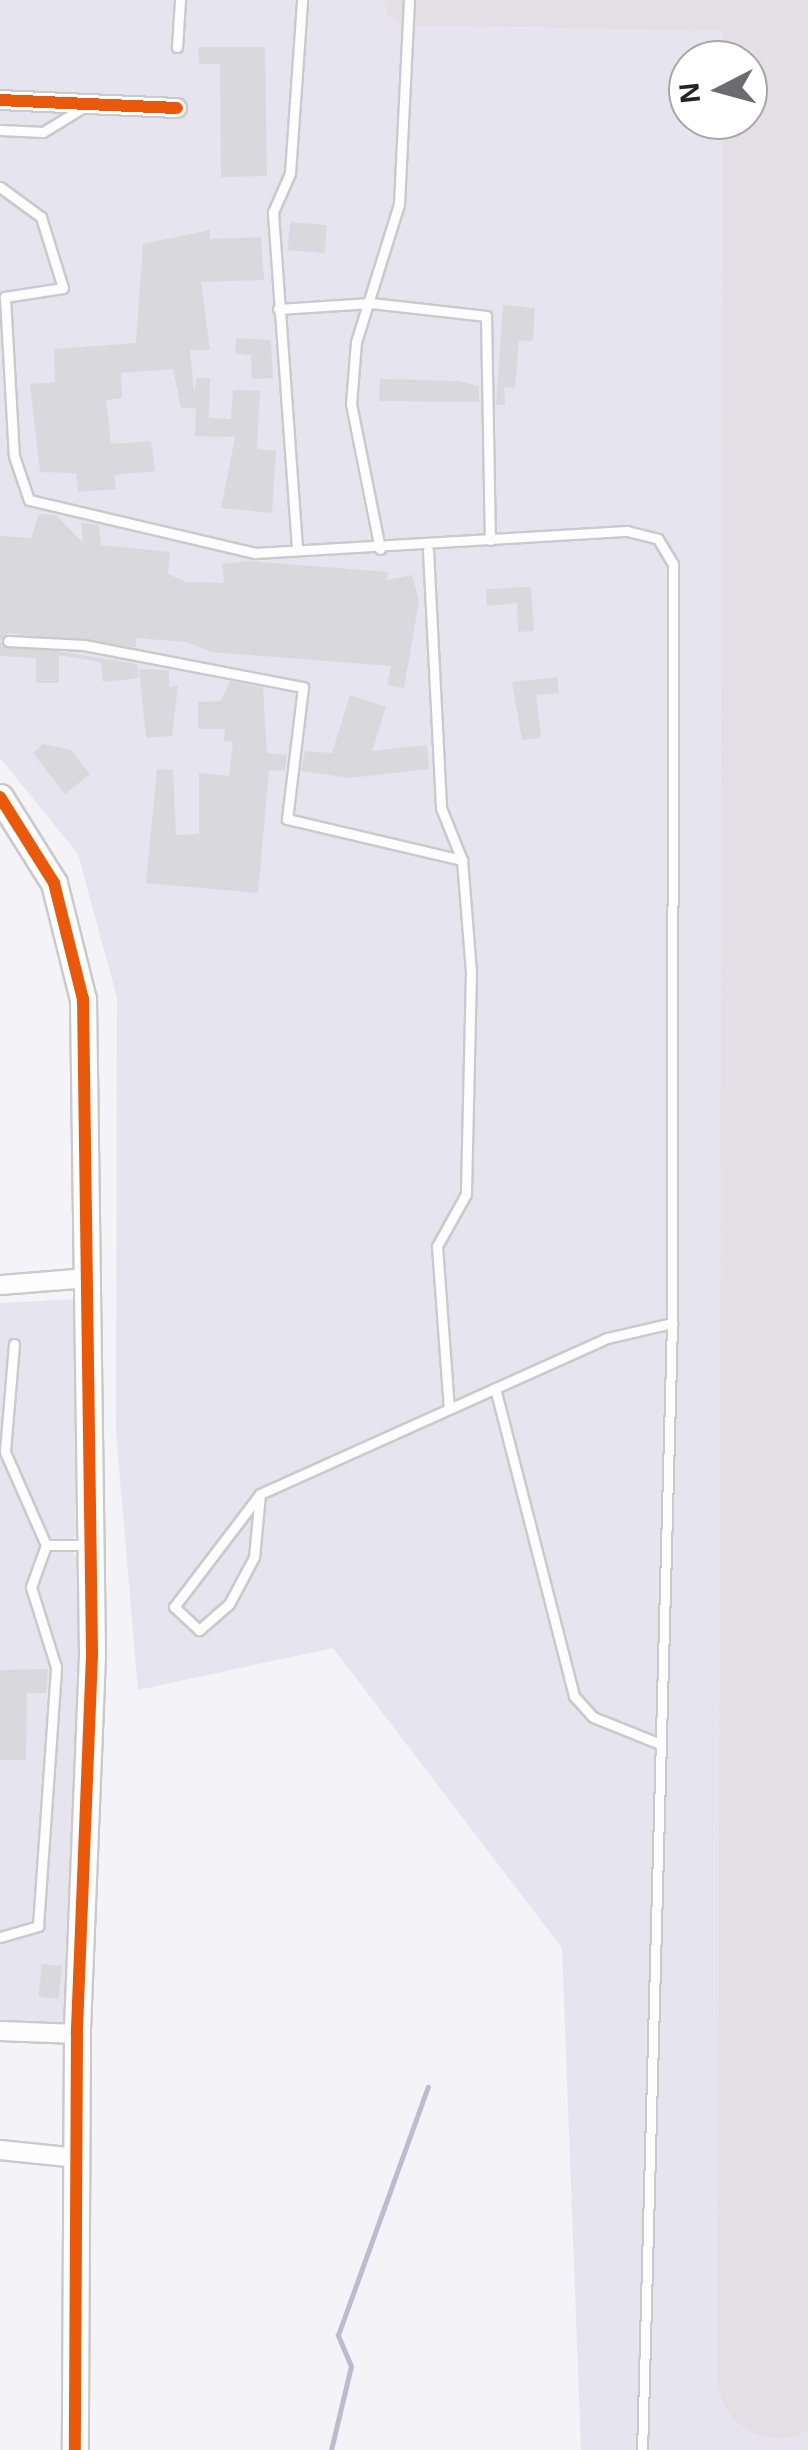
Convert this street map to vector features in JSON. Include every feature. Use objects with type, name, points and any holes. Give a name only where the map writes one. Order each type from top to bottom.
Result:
[{"type":"street","points":[[0,100],[177,108]]},
{"type":"street","points":[[0,798],[54,883],[84,998],[89,1545],[76,2034],[75,2450]]},
{"type":"street","points":[[0,1286],[89,1278]]},
{"type":"street","points":[[0,2030],[76,2034]]},
{"type":"street","points":[[0,2150],[78,2158]]},
{"type":"lane","points":[[177,46],[180,0]]},
{"type":"lane","points":[[296,548],[273,212],[290,173],[302,0]]},
{"type":"lane","points":[[380,549],[351,404],[370,303],[399,204],[408,0]]},
{"type":"lane","points":[[0,130],[44,132],[87,104]]},
{"type":"lane","points":[[0,187],[41,216],[63,288],[5,297],[14,456],[29,500],[221,548],[428,550],[490,540],[626,530],[658,539],[672,564],[672,1322],[642,2450]]},
{"type":"lane","points":[[278,309],[370,303],[486,316],[490,540]]},
{"type":"lane","points":[[428,550],[441,808],[462,860],[471,971],[466,1194],[437,1246],[435,1304],[449,1408]]},
{"type":"lane","points":[[8,641],[84,646],[302,687],[287,820],[462,860]]},
{"type":"lane","points":[[260,1494],[254,1557],[229,1604],[200,1630],[174,1607],[260,1494],[630,1329],[672,1322]]},
{"type":"lane","points":[[0,1937],[38,1926],[56,1668],[30,1587],[46,1545],[5,1452],[14,1344]]},
{"type":"lane","points":[[495,1388],[574,1696],[593,1718],[660,1744]]},
{"type":"lane","points":[[46,1545],[89,1545]]},
{"type":"shaded area","points":[[0,0],[808,0],[808,2450],[581,2450],[562,1948],[333,1648],[138,1690],[116,1433],[117,998],[78,854],[0,758]]},
{"type":"shaded area","points":[[76,1299],[78,1532],[68,1545],[78,1559],[77,1885],[68,2027],[0,2024],[0,1303]]},
{"type":"building","points":[[198,47],[265,47],[267,176],[221,177],[220,64],[199,64]]},
{"type":"building","points":[[290,222],[327,225],[324,253],[288,250]]},
{"type":"building","points":[[210,230],[210,239],[261,237],[264,280],[201,282],[210,350],[190,350],[194,392],[197,378],[210,378],[209,418],[231,419],[233,390],[260,391],[257,449],[276,451],[272,513],[221,508],[235,437],[195,436],[196,408],[181,408],[173,369],[121,373],[122,398],[106,400],[111,444],[151,441],[155,471],[114,475],[116,489],[78,492],[76,473],[40,472],[30,384],[55,382],[54,349],[136,343],[143,244]]},
{"type":"building","points":[[503,305],[535,308],[533,341],[519,340],[515,388],[504,387],[505,405],[496,405]]},
{"type":"building","points":[[236,338],[271,340],[273,378],[252,379],[251,355],[235,354]]},
{"type":"building","points":[[380,379],[458,381],[479,386],[479,402],[379,401]]},
{"type":"building","points":[[39,514],[56,515],[83,543],[81,523],[99,525],[101,545],[170,552],[168,574],[186,582],[224,583],[222,564],[248,561],[388,572],[387,580],[412,575],[419,601],[404,688],[387,685],[391,666],[211,652],[187,642],[135,638],[136,647],[8,633],[0,641],[0,536],[31,538]]},
{"type":"building","points":[[531,587],[534,631],[518,632],[517,603],[487,606],[486,589]]},
{"type":"building","points":[[0,642],[137,664],[139,678],[103,682],[101,662],[59,655],[59,683],[36,683],[36,658],[0,656]]},
{"type":"building","points":[[139,669],[169,670],[169,687],[178,686],[172,736],[146,738]]},
{"type":"building","points":[[557,677],[559,693],[536,695],[541,738],[522,740],[512,682]]},
{"type":"building","points":[[230,681],[263,688],[267,753],[287,755],[285,770],[269,771],[258,893],[146,883],[157,769],[173,770],[176,835],[199,834],[199,773],[229,776],[233,742],[224,741],[225,729],[198,729],[198,702],[221,701]]},
{"type":"building","points":[[350,695],[386,707],[372,751],[427,745],[429,769],[349,778],[301,771],[305,751],[332,753]]},
{"type":"building","points":[[43,744],[71,750],[90,774],[65,794],[33,753]]},
{"type":"building","points":[[48,1669],[46,1693],[27,1693],[26,1760],[0,1760],[0,1670]]},
{"type":"building","points":[[42,1964],[62,1966],[58,1999],[39,1997]]},
{"type":"waterway","points":[[331,2450],[351,2366],[338,2335],[428,2087]]},
{"type":"taxiway","points":[[408,1],[733,7],[767,21],[783,41]]},
{"type":"runway","points":[[778,2378],[783,0]]},
{"type":"cycle path","points":[[0,100],[177,108]]},
{"type":"cycle path","points":[[0,797],[54,883],[83,999],[92,1655],[77,2034],[75,2450]]}]
